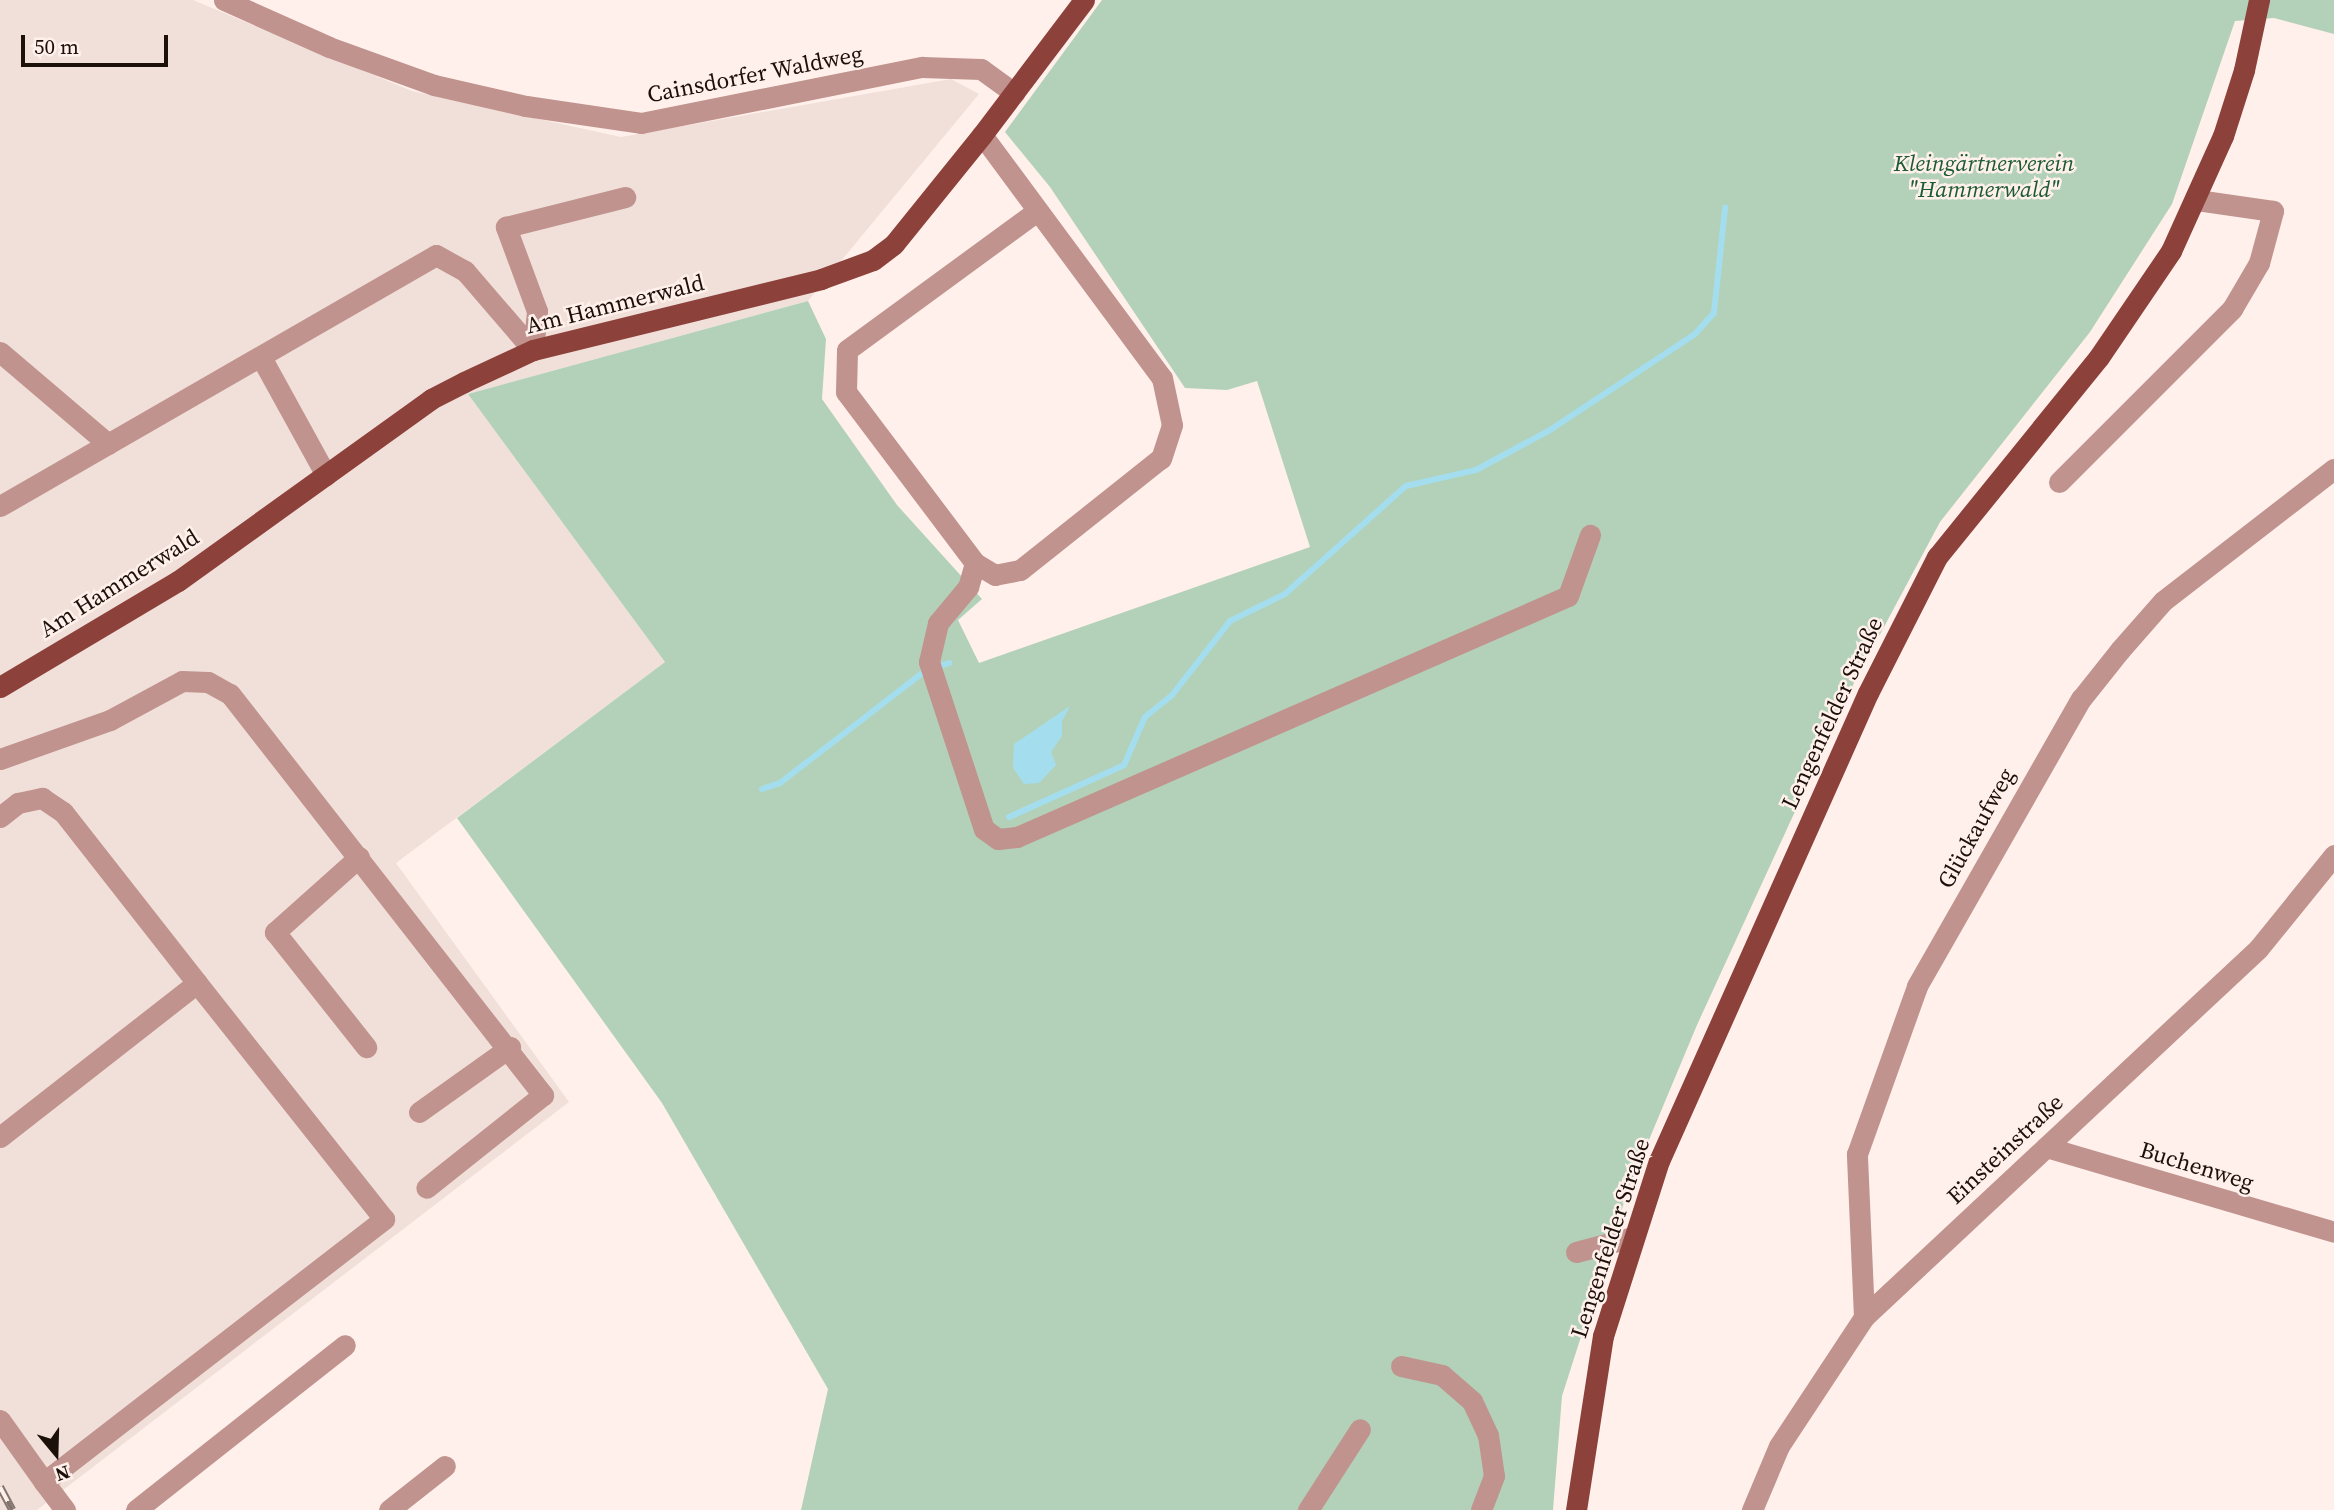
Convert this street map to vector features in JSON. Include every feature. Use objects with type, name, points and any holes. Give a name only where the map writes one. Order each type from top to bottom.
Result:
[{"type":"main road","name":"Am Hammerwald","points":[[0,687],[178,581],[431,399],[533,350],[821,279],[873,261],[894,244],[982,135],[1084,0]]},
{"type":"main road","name":"Lengenfelder Straße","points":[[1576,1510],[1603,1336],[1659,1161],[1868,693],[1937,557],[2132,312],[2197,200],[2244,70],[2259,0]]},
{"type":"street","name":"Cainsdorfer Waldweg","points":[[224,0],[329,47],[435,85],[526,106],[641,123],[922,67],[981,69],[1014,93]]},
{"type":"street","points":[[982,135],[1161,378],[1172,425],[1161,458],[1020,570],[995,575],[975,563],[846,392],[848,350],[1037,211]]},
{"type":"street","points":[[533,350],[537,311],[506,227],[625,197]]},
{"type":"street","points":[[2059,482],[2232,309],[2259,263],[2273,211],[2197,200]]},
{"type":"street","points":[[0,506],[436,255],[465,271],[533,350]]},
{"type":"street","points":[[0,352],[108,444]]},
{"type":"street","points":[[261,357],[326,475]]},
{"type":"street","name":"Glückaufweg","points":[[1864,1317],[1857,1154],[1917,986],[2081,699],[2120,650],[2163,601],[2334,469]]},
{"type":"street","points":[[975,563],[968,587],[938,623],[929,662],[984,829],[998,839],[1017,837],[1568,597],[1590,535]]},
{"type":"street","points":[[0,759],[110,720],[182,681],[208,682],[230,694],[510,1047],[543,1095],[426,1188]]},
{"type":"street","points":[[0,817],[18,803],[42,798],[63,812],[384,1219],[44,1482]]},
{"type":"street","name":"Einsteinstraße","points":[[1752,1510],[1779,1446],[1864,1317],[2258,949],[2334,855]]},
{"type":"street","points":[[359,858],[275,932],[366,1047]]},
{"type":"street","points":[[0,1137],[197,983]]},
{"type":"street","points":[[419,1112],[510,1047]]},
{"type":"street","name":"Buchenweg","points":[[2046,1147],[2334,1232]]},
{"type":"street","points":[[1576,1252],[1633,1237]]},
{"type":"street","points":[[139,1509],[345,1345]]},
{"type":"street","points":[[1401,1366],[1443,1375],[1472,1401],[1488,1434],[1494,1476],[1481,1510]]},
{"type":"street","points":[[0,1420],[65,1510]]},
{"type":"street","points":[[1308,1510],[1360,1429]]},
{"type":"street","points":[[389,1510],[445,1466]]},
{"type":"shaded area","points":[[0,0],[193,0],[412,91],[621,137],[951,79],[979,94],[808,301],[468,394],[665,662],[396,863],[569,1102],[37,1510],[0,1510]]},
{"type":"green space","name":"Kleingärtnerverein \"Hammerwald\"","points":[[1102,0],[2334,0],[2334,34],[2274,18],[2235,21],[2172,204],[2090,332],[1940,522],[1853,685],[1697,1025],[1628,1190],[1562,1396],[1553,1510],[801,1510],[828,1389],[662,1103],[457,818],[665,662],[468,394],[808,301],[826,339],[822,399],[897,505],[982,599],[958,620],[979,663],[1310,547],[1257,381],[1227,390],[1185,388],[1050,187],[1005,132]]},
{"type":"water","points":[[1070,706],[1062,721],[1062,736],[1051,752],[1056,765],[1039,783],[1024,784],[1013,768],[1014,744]]},
{"type":"waterway","points":[[1009,817],[1124,765],[1145,717],[1172,695],[1230,621],[1285,594],[1406,486],[1476,470],[1550,430],[1695,334],[1714,313],[1725,208]]},
{"type":"waterway","points":[[937,667],[949,663]]},
{"type":"waterway","points":[[762,789],[780,783],[925,671]]},
{"type":"railway","points":[[0,1487],[12,1510]]}]
